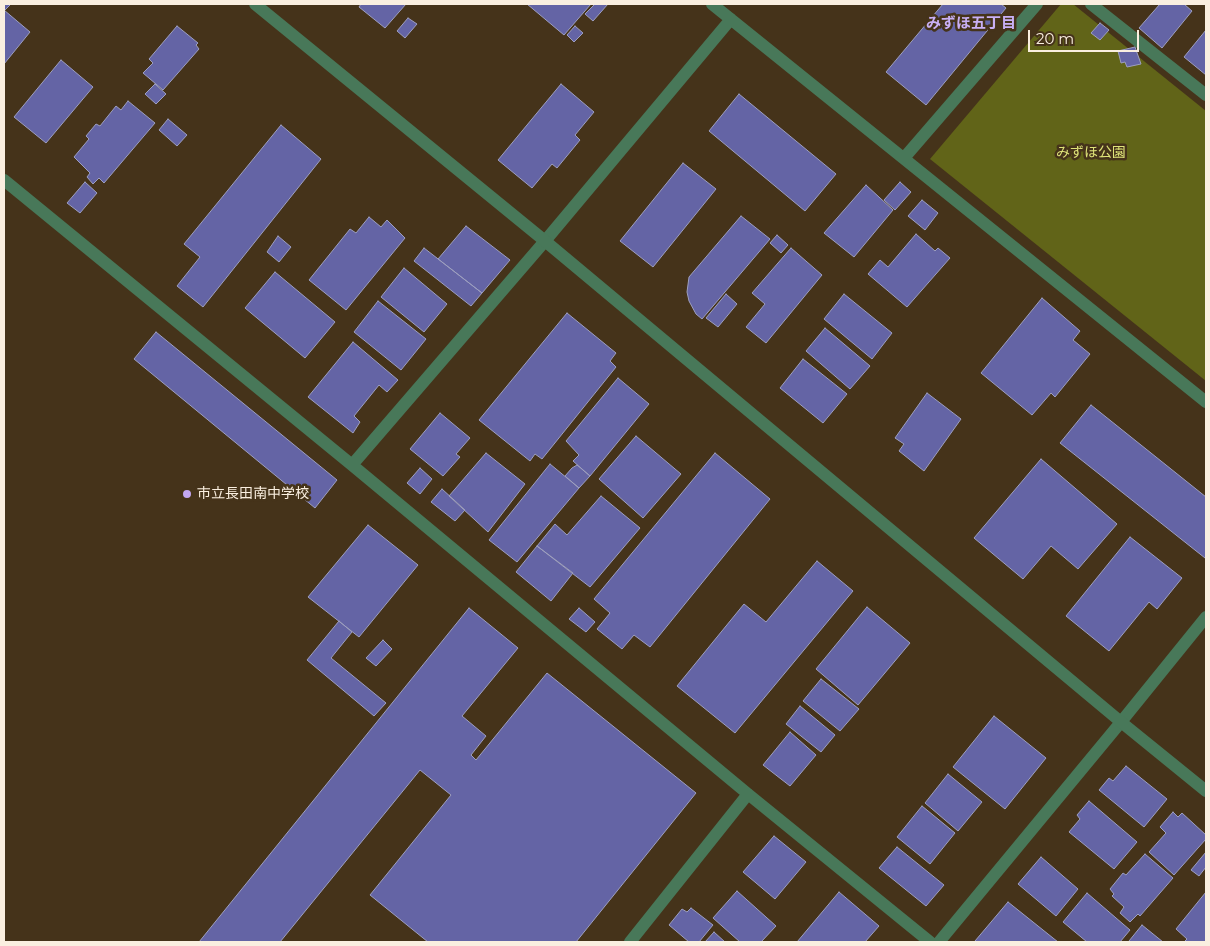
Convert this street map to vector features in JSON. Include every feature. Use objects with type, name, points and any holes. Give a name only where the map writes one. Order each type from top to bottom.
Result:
[{"type":"street","points":[[255,4],[545,241],[1206,791]]},
{"type":"street","points":[[712,4],[1206,402]]},
{"type":"street","points":[[904,158],[1037,4]]},
{"type":"street","points":[[1091,4],[1206,95]]},
{"type":"street","points":[[352,465],[545,241],[731,19]]},
{"type":"street","points":[[4,180],[930,942]]},
{"type":"street","points":[[939,942],[1206,617]]},
{"type":"street","points":[[630,942],[748,794]]},
{"type":"green space","name":"みずほ公園","points":[[1061,4],[1073,4],[1206,111],[1206,381],[930,159]]},
{"type":"building","points":[[4,4],[11,4],[5,10]]},
{"type":"building","points":[[361,4],[406,4],[385,28],[359,7]]},
{"type":"building","points":[[527,4],[591,4],[564,35]]},
{"type":"building","points":[[595,4],[608,4],[593,21],[585,14]]},
{"type":"building","points":[[943,4],[1001,4],[1006,8],[926,105],[886,72]]},
{"type":"building","points":[[1160,4],[1184,4],[1192,11],[1162,48],[1139,28]]},
{"type":"building","points":[[4,10],[30,32],[4,64]]},
{"type":"building","points":[[408,18],[417,24],[405,38],[397,31]]},
{"type":"building","points":[[1100,23],[1109,30],[1100,40],[1091,33]]},
{"type":"building","points":[[177,26],[198,43],[196,45],[199,49],[163,90],[143,73],[153,63],[149,59]]},
{"type":"building","points":[[575,26],[583,33],[574,42],[567,35]]},
{"type":"building","points":[[1206,30],[1206,75],[1184,57]]},
{"type":"building","points":[[1135,47],[1141,64],[1127,67],[1125,62],[1121,63],[1118,51]]},
{"type":"building","points":[[61,60],[93,87],[46,143],[14,117]]},
{"type":"building","points":[[155,84],[166,94],[156,104],[145,94]]},
{"type":"building","points":[[561,84],[594,112],[575,135],[580,140],[557,168],[552,164],[532,188],[498,160]]},
{"type":"building","points":[[739,94],[836,174],[805,211],[709,131]]},
{"type":"building","points":[[128,101],[155,123],[104,183],[99,178],[93,184],[87,177],[90,173],[74,157],[89,139],[86,136],[96,124],[100,126],[116,106],[121,110]]},
{"type":"building","points":[[168,119],[187,135],[177,146],[159,130]]},
{"type":"building","points":[[281,125],[321,159],[203,307],[177,286],[200,257],[184,244]]},
{"type":"building","points":[[683,163],[716,189],[653,267],[620,241]]},
{"type":"building","points":[[85,182],[97,193],[80,213],[67,203]]},
{"type":"building","points":[[900,182],[911,192],[895,210],[884,200]]},
{"type":"building","points":[[866,185],[893,210],[854,257],[824,233]]},
{"type":"building","points":[[922,200],[938,213],[925,230],[908,216]]},
{"type":"building","points":[[741,216],[770,239],[702,319],[696,314],[689,301],[687,292],[689,277]]},
{"type":"building","points":[[369,217],[381,227],[387,220],[405,238],[346,310],[309,280],[350,229],[356,233]]},
{"type":"building","points":[[466,226],[510,260],[482,293],[438,259]]},
{"type":"building","points":[[916,234],[935,251],[938,248],[950,258],[907,307],[868,274],[880,260],[888,267]]},
{"type":"building","points":[[777,235],[788,245],[781,253],[770,243]]},
{"type":"building","points":[[278,236],[291,247],[279,262],[267,252]]},
{"type":"building","points":[[424,248],[482,293],[471,306],[414,261]]},
{"type":"building","points":[[791,248],[822,275],[766,343],[746,327],[765,304],[752,293]]},
{"type":"building","points":[[404,268],[447,304],[424,332],[381,297]]},
{"type":"building","points":[[275,272],[335,322],[305,358],[245,308]]},
{"type":"building","points":[[726,294],[737,304],[718,327],[706,318]]},
{"type":"building","points":[[844,294],[892,333],[872,359],[824,319]]},
{"type":"building","points":[[1042,298],[1080,331],[1073,340],[1090,354],[1055,397],[1051,393],[1032,415],[981,373]]},
{"type":"building","points":[[378,301],[426,339],[401,370],[354,332]]},
{"type":"building","points":[[567,313],[616,353],[610,361],[616,367],[542,459],[535,454],[530,461],[479,420]]},
{"type":"building","points":[[825,328],[870,366],[850,389],[806,351]]},
{"type":"building","points":[[156,332],[337,480],[315,508],[134,359]]},
{"type":"building","points":[[353,342],[398,380],[387,392],[379,385],[354,416],[360,422],[353,433],[308,397]]},
{"type":"building","points":[[803,359],[847,394],[823,423],[780,388]]},
{"type":"building","points":[[618,378],[649,404],[590,476],[573,461],[579,455],[566,441]]},
{"type":"building","points":[[927,393],[961,419],[924,471],[899,451],[904,444],[895,438]]},
{"type":"building","points":[[1091,405],[1206,497],[1205,558],[1060,443]]},
{"type":"building","points":[[440,413],[470,438],[456,454],[460,457],[443,476],[410,449]]},
{"type":"building","points":[[636,436],[681,474],[643,518],[599,479]]},
{"type":"building","points":[[486,453],[525,484],[488,532],[449,496]]},
{"type":"building","points":[[715,453],[770,499],[650,647],[634,635],[622,649],[597,629],[610,613],[594,599]]},
{"type":"building","points":[[1041,459],[1117,524],[1078,569],[1051,546],[1023,579],[974,538]]},
{"type":"building","points":[[550,464],[579,488],[517,562],[489,540]]},
{"type":"building","points":[[577,465],[590,476],[579,488],[565,476]]},
{"type":"building","points":[[420,468],[432,479],[420,494],[407,483]]},
{"type":"building","points":[[442,489],[465,510],[455,521],[431,502]]},
{"type":"building","points":[[601,496],[640,528],[590,587],[537,546],[555,524],[567,535]]},
{"type":"building","points":[[368,525],[418,565],[359,637],[308,597]]},
{"type":"building","points":[[1130,537],[1182,578],[1157,609],[1149,602],[1109,651],[1066,616]]},
{"type":"building","points":[[537,546],[573,573],[551,601],[516,572]]},
{"type":"building","points":[[817,561],[853,591],[735,733],[677,686],[744,604],[766,622]]},
{"type":"building","points":[[867,607],[910,643],[858,705],[816,669]]},
{"type":"building","points":[[469,608],[518,648],[462,716],[486,736],[471,755],[476,760],[547,673],[696,793],[576,942],[428,942],[370,895],[451,795],[420,770],[280,942],[199,942]]},
{"type":"building","points":[[579,608],[595,622],[586,632],[569,619]]},
{"type":"building","points":[[339,621],[352,632],[331,658],[386,703],[374,716],[307,660]]},
{"type":"building","points":[[383,640],[392,649],[376,666],[366,658]]},
{"type":"building","points":[[821,679],[859,709],[840,731],[803,701]]},
{"type":"building","points":[[800,706],[835,735],[821,752],[786,724]]},
{"type":"building","points":[[994,716],[1046,758],[1005,809],[953,767]]},
{"type":"building","points":[[790,732],[816,755],[790,786],[763,765]]},
{"type":"building","points":[[1126,766],[1167,799],[1144,827],[1099,790],[1109,778],[1113,781]]},
{"type":"building","points":[[948,774],[982,802],[958,831],[925,803]]},
{"type":"building","points":[[1089,801],[1137,842],[1114,869],[1069,832],[1080,819],[1077,815]]},
{"type":"building","points":[[922,806],[955,833],[930,864],[897,837]]},
{"type":"building","points":[[1173,812],[1178,817],[1182,813],[1206,835],[1206,839],[1174,875],[1149,852],[1166,833],[1160,827]]},
{"type":"building","points":[[774,836],[806,862],[775,899],[743,872]]},
{"type":"building","points":[[897,847],[944,885],[926,906],[879,868]]},
{"type":"building","points":[[1206,852],[1206,867],[1199,876],[1191,870]]},
{"type":"building","points":[[1145,854],[1173,878],[1140,916],[1138,914],[1130,922],[1120,913],[1124,907],[1112,896],[1114,894],[1110,889],[1123,873],[1126,875]]},
{"type":"building","points":[[1041,857],[1078,889],[1056,916],[1018,884]]},
{"type":"building","points":[[737,891],[776,926],[761,942],[740,942],[713,918]]},
{"type":"building","points":[[839,892],[879,926],[865,942],[797,942]]},
{"type":"building","points":[[1206,892],[1206,942],[1184,942],[1187,939],[1176,929]]},
{"type":"building","points":[[1087,893],[1130,930],[1120,942],[1087,942],[1063,922]]},
{"type":"building","points":[[1008,902],[1058,942],[975,941]]},
{"type":"building","points":[[691,908],[713,925],[699,942],[689,942],[669,925],[682,909],[687,912]]},
{"type":"building","points":[[1142,925],[1163,942],[1129,941]]},
{"type":"building","points":[[714,932],[725,942],[705,942]]},
{"type":"place","name":"市立長田南中学校","points":[[187,494]]},
{"type":"district","name":"みずほ五丁目","points":[[971,24]]}]
